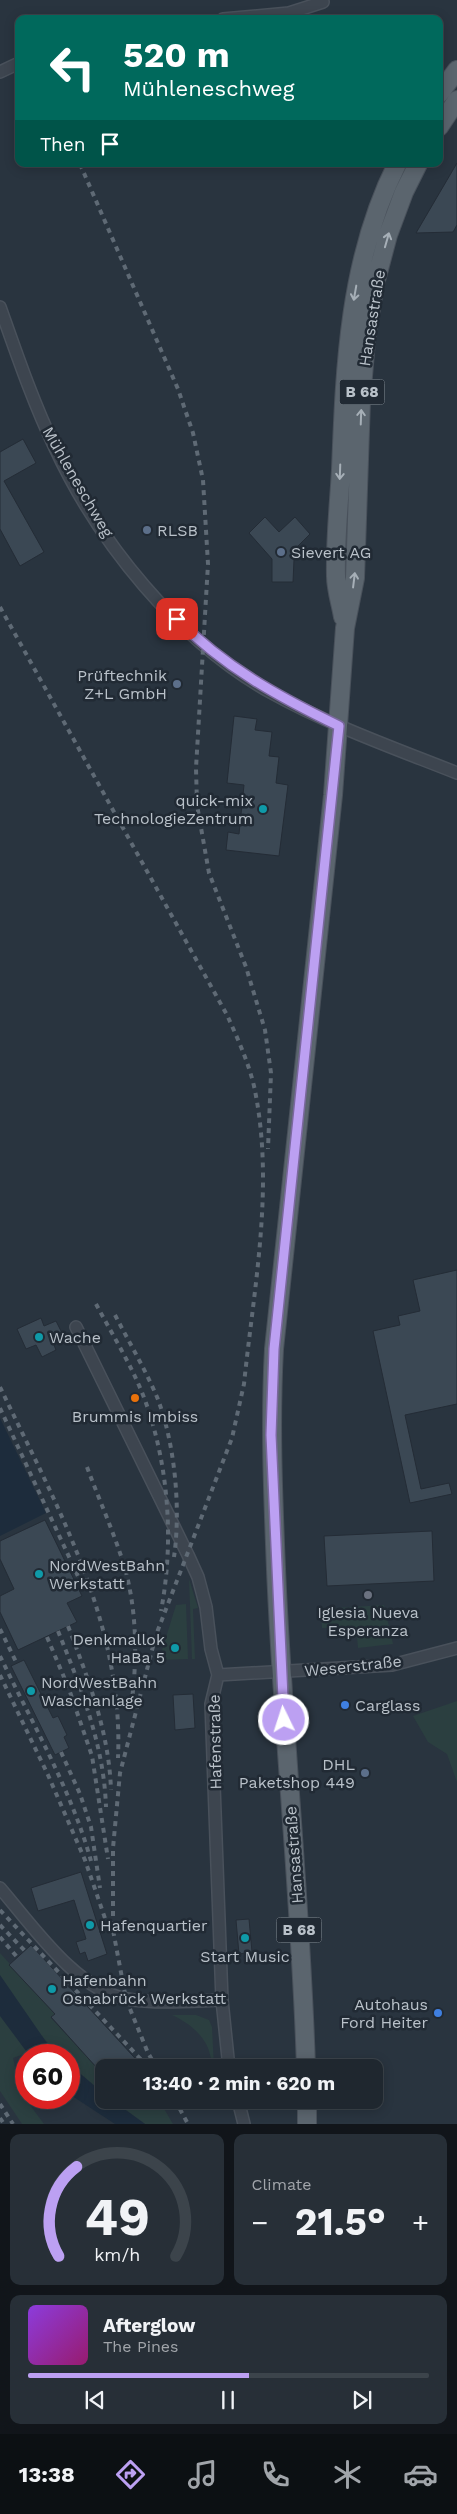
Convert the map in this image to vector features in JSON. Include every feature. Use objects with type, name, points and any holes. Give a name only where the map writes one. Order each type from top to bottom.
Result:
[{"type":"main road","points":[[443,89],[457,70]]},
{"type":"main road","points":[[443,121],[457,100]]},
{"type":"main road","name":"Hansastraße","points":[[345,628],[336,578],[344,383],[357,285],[369,235],[388,182],[396,167]]},
{"type":"main road","name":"Hansastraße","points":[[306,2059],[295,1863],[280,1672],[271,1435],[274,1349],[339,726],[345,628],[354,578],[361,400],[366,340],[375,284],[388,235],[404,192],[416,167]]},
{"type":"main road","points":[[307,2109],[308,2124]]},
{"type":"street","points":[[267,15],[289,13],[323,2]]},
{"type":"street","points":[[0,72],[15,66]]},
{"type":"street","name":"Mühleneschweg","points":[[0,307],[33,398],[55,450],[94,519],[138,579],[188,630],[229,665],[268,691],[339,726],[457,773]]},
{"type":"street","name":"Hafenstraße","points":[[76,1327],[198,1577],[206,1607],[211,1649],[218,1674],[211,1704],[222,2000],[229,2059]]},
{"type":"street","name":"Weserstraße","points":[[218,1674],[392,1665],[457,1648]]},
{"type":"street","points":[[0,1888],[50,1946],[86,1982],[109,1995],[149,2002],[222,2000]]},
{"type":"street","points":[[240,2109],[244,2124]]},
{"type":"green space","points":[[189,1579],[198,1608],[193,1609],[195,1659],[192,1659]]},
{"type":"green space","points":[[186,1604],[188,1659],[159,1660],[176,1605]]},
{"type":"green space","points":[[384,1605],[393,1644],[358,1648],[357,1637],[349,1637],[348,1627],[322,1628],[321,1609]]},
{"type":"green space","points":[[457,1701],[457,1782],[447,1754],[428,1742],[413,1716]]},
{"type":"green space","points":[[0,1953],[55,2014],[51,2018],[75,2044],[49,2044],[39,2033],[32,2044],[15,2044],[15,2057],[13,2058],[15,2067],[15,2109],[33,2109],[44,2124],[22,2124],[0,2091]]},
{"type":"green space","points":[[172,2015],[196,2015],[209,2020],[212,2027],[214,2059],[211,2059],[202,2037],[183,2021]]},
{"type":"green space","points":[[80,2049],[95,2065],[95,2086],[80,2073]]},
{"type":"green space","points":[[124,2109],[164,2109],[173,2124],[145,2124]]},
{"type":"water","points":[[0,1418],[46,1513],[0,1536]]},
{"type":"water","points":[[0,1975],[48,2044],[21,2044],[0,2016]]},
{"type":"water","points":[[80,2073],[95,2086],[95,2109],[124,2109],[145,2124],[115,2124],[80,2101]]},
{"type":"building","points":[[457,163],[457,225],[453,232],[416,233]]},
{"type":"building","points":[[23,439],[36,463],[4,481],[44,552],[20,566],[0,529],[0,452]]},
{"type":"building","name":"Sievert AG","points":[[265,517],[279,532],[295,517],[310,534],[295,549],[299,554],[294,560],[293,582],[272,582],[272,559],[249,533]]},
{"type":"building","name":"quick-mix TechnologieZentrum","points":[[234,716],[257,719],[255,730],[272,732],[269,756],[279,757],[276,783],[288,785],[279,856],[226,850],[228,832],[239,834],[244,785],[227,783]]},
{"type":"building","points":[[457,1270],[457,1404],[405,1415],[421,1489],[449,1483],[452,1494],[410,1503],[373,1331],[400,1325],[398,1316],[420,1311],[413,1280]]},
{"type":"building","name":"Wache","points":[[41,1318],[44,1326],[56,1321],[63,1335],[52,1340],[56,1350],[42,1357],[36,1345],[26,1349],[17,1329]]},
{"type":"building","name":"NordWestBahn Werkstatt","points":[[45,1520],[82,1596],[67,1603],[77,1622],[18,1650],[0,1612],[0,1596],[14,1589],[0,1559],[0,1541]]},
{"type":"building","points":[[432,1531],[434,1581],[327,1586],[324,1536]]},
{"type":"building","name":"NordWestBahn Waschanlage","points":[[24,1660],[53,1718],[58,1716],[67,1735],[64,1737],[69,1748],[55,1755],[11,1666]]},
{"type":"building","points":[[193,1694],[195,1728],[175,1730],[173,1695]]},
{"type":"building","name":"Hafenquartier","points":[[81,1872],[107,1954],[88,1961],[85,1952],[80,1954],[76,1942],[86,1939],[74,1900],[38,1911],[31,1888]]},
{"type":"building","name":"Start Music","points":[[249,1919],[252,1952],[239,1954],[236,1920]]},
{"type":"building","name":"Hafenbahn Osnabrück Werkstatt","points":[[31,1945],[136,2059],[95,2059],[95,2066],[80,2049],[80,2044],[75,2044],[51,2017],[55,2014],[9,1965]]},
{"type":"railway","points":[[81,167],[178,389],[193,433],[203,480],[208,564],[196,768],[197,805],[209,873],[246,967],[265,1030],[271,1073],[268,1149]]},
{"type":"railway","points":[[0,607],[227,1015],[252,1077],[260,1123],[263,1160],[261,1235],[244,1384],[232,1438],[156,1635],[120,1773],[113,1848],[113,1930],[126,1999],[152,2059]]},
{"type":"railway","points":[[96,1304],[141,1390],[160,1453],[167,1506],[168,1532],[165,1585],[161,1611]]},
{"type":"railway","points":[[115,1315],[157,1397],[168,1435],[175,1476],[177,1518],[174,1557]]},
{"type":"railway","points":[[0,1387],[64,1520],[98,1613],[110,1660],[117,1708],[118,1758]]},
{"type":"railway","points":[[0,1408],[83,1587]]},
{"type":"railway","points":[[87,1467],[118,1547],[131,1594],[135,1632],[135,1670],[131,1706]]},
{"type":"railway","points":[[68,1626],[97,1707],[106,1748],[111,1790]]},
{"type":"railway","points":[[0,1629],[17,1664]]},
{"type":"railway","points":[[58,1631],[90,1717],[101,1761],[106,1807]]},
{"type":"railway","points":[[47,1637],[69,1689],[92,1756],[108,1859]]},
{"type":"railway","points":[[0,1656],[62,1782],[83,1834],[91,1861]]},
{"type":"railway","points":[[0,1675],[48,1775],[85,1860],[108,1927]]},
{"type":"railway","points":[[61,1752],[80,1794],[91,1827],[100,1888]]},
{"type":"railway","points":[[0,1910],[141,2059]]},
{"type":"railway","points":[[0,1925],[25,1951]]},
{"type":"railway","points":[[0,1937],[17,1957]]},
{"type":"railway","points":[[0,2104],[13,2124]]},
{"type":"railway","points":[[180,2109],[188,2124]]},
{"type":"railway","points":[[0,2118],[4,2124]]},
{"type":"place","name":"RLSB","points":[[147,530]]},
{"type":"place","name":"Sievert AG","points":[[281,552]]},
{"type":"place","name":"Prüftechnik Z+L GmbH","points":[[177,684]]},
{"type":"place","name":"quick-mix TechnologieZentrum","points":[[263,809]]},
{"type":"place","name":"Wache","points":[[39,1337]]},
{"type":"place","name":"Brummis Imbiss","points":[[135,1398]]},
{"type":"place","name":"NordWestBahn Werkstatt","points":[[39,1574]]},
{"type":"place","name":"Iglesia Nueva Esperanza","points":[[368,1595]]},
{"type":"place","name":"Denkmallok HaBa 5","points":[[175,1648]]},
{"type":"place","name":"NordWestBahn Waschanlage","points":[[31,1691]]},
{"type":"place","name":"Carglass","points":[[345,1705]]},
{"type":"place","name":"DHL Paketshop 449","points":[[365,1773]]},
{"type":"place","name":"Hafenquartier","points":[[90,1925]]},
{"type":"place","name":"Start Music","points":[[245,1938]]},
{"type":"place","name":"Hafenbahn Osnabrück Werkstatt","points":[[52,1989]]},
{"type":"place","name":"Autohaus Ford Heiter","points":[[438,2013]]},
{"type":"route","points":[[177,619],[204,645],[242,674],[268,691],[339,726],[274,1349],[271,1399],[280,1672],[284,1720]]}]
